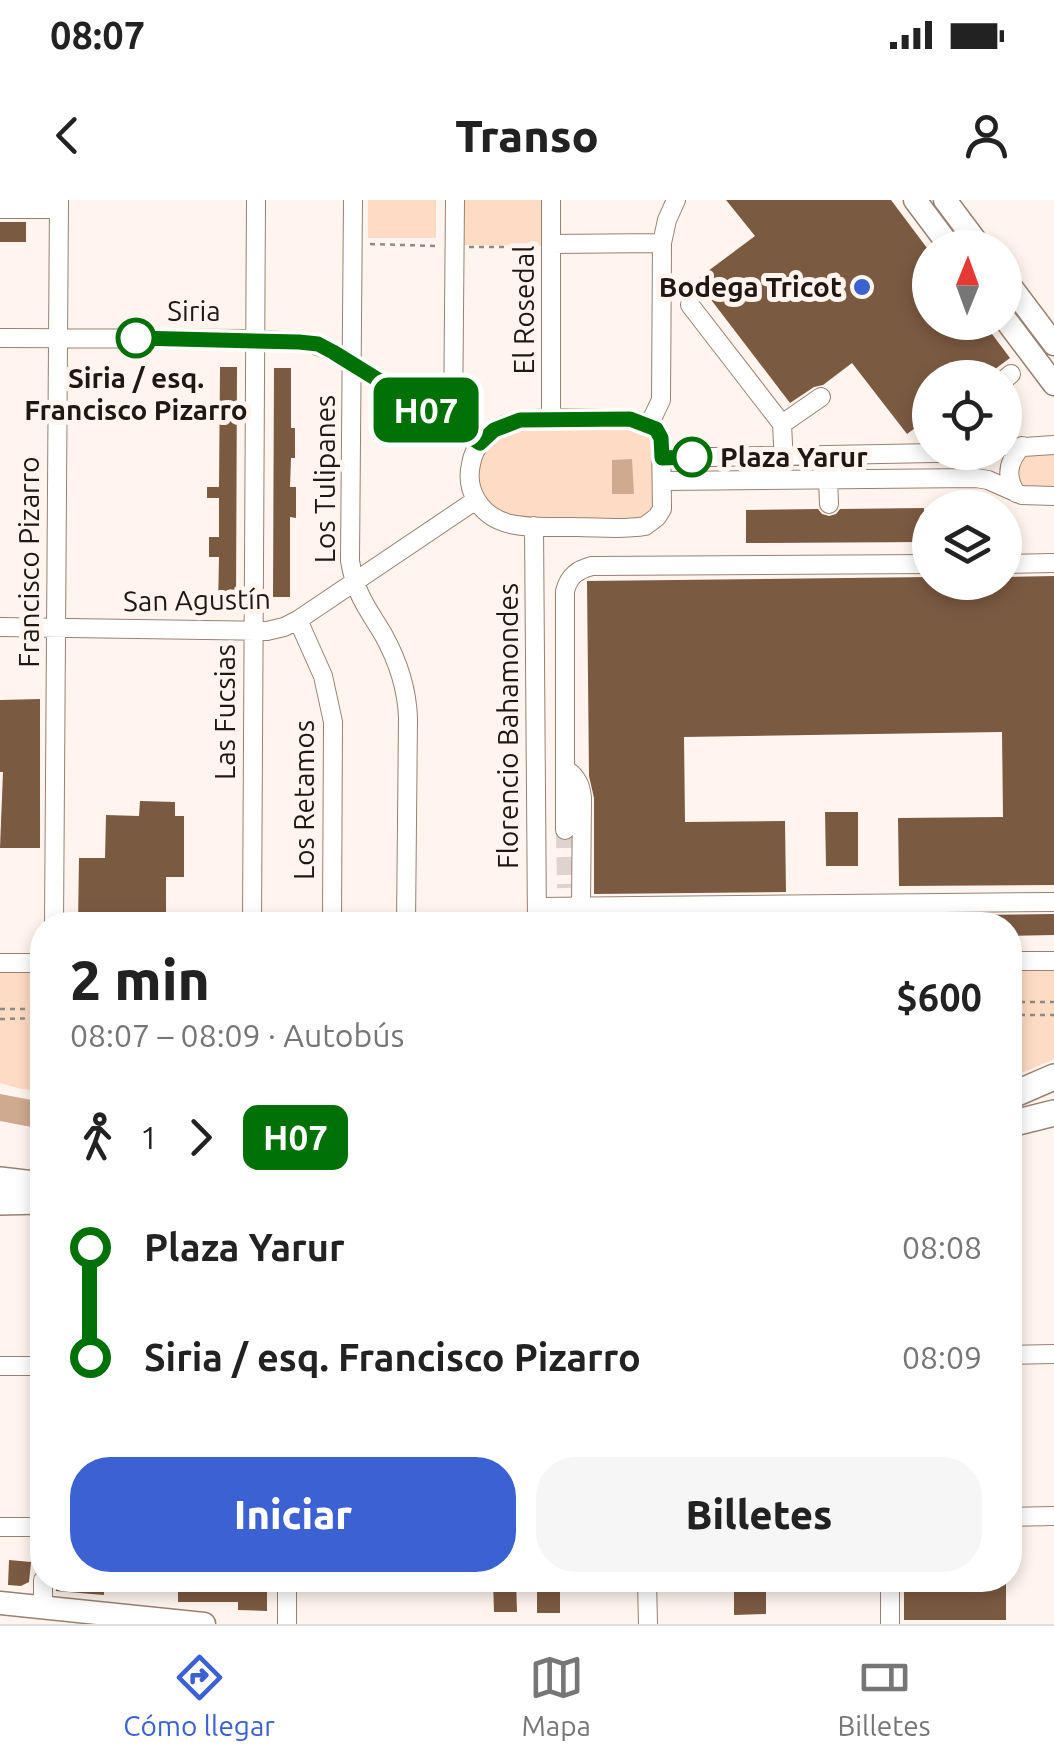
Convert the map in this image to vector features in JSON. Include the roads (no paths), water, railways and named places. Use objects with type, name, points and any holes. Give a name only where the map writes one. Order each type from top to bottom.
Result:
[{"type":"highway","points":[[1022,1091],[1054,1077]]},
{"type":"highway","points":[[1022,1121],[1054,1113]]},
{"type":"highway","points":[[0,1180],[30,1184]]},
{"type":"highway","points":[[0,1202],[30,1201]]},
{"type":"main road","points":[[915,200],[938,230]]},
{"type":"main road","points":[[945,200],[968,230]]},
{"type":"main road","points":[[1022,302],[1054,344]]},
{"type":"main road","points":[[1021,340],[1054,384]]},
{"type":"main road","points":[[0,1603],[43,1616],[204,1624]]},
{"type":"street","name":"Las Fucsias","points":[[252,912],[256,200]]},
{"type":"street","name":"Los Tulipanes","points":[[354,200],[350,561],[360,599],[389,646],[405,691],[406,912]]},
{"type":"street","points":[[453,426],[454,200]]},
{"type":"street","name":"El Rosedal","points":[[551,420],[552,200]]},
{"type":"street","points":[[650,425],[662,400],[662,243],[674,201]]},
{"type":"street","points":[[0,209],[59,205]]},
{"type":"street","name":"Francisco Pizarro","points":[[54,912],[59,205]]},
{"type":"street","points":[[551,244],[662,243]]},
{"type":"street","points":[[690,305],[782,424],[785,480]]},
{"type":"street","name":"Siria","points":[[0,338],[255,339],[318,344],[480,443]]},
{"type":"street","points":[[782,424],[821,397]]},
{"type":"street","points":[[630,419],[650,425],[661,438],[662,509],[645,526],[512,526],[490,515],[476,500],[470,484],[473,456],[480,443],[505,424],[520,420],[630,419]]},
{"type":"street","points":[[1022,448],[1054,446]]},
{"type":"street","points":[[662,458],[912,453]]},
{"type":"street","points":[[828,504],[828,479],[846,456]]},
{"type":"street","points":[[662,481],[976,478],[1010,490]]},
{"type":"street","points":[[1022,494],[1054,496]]},
{"type":"street","name":"San Agustín","points":[[0,628],[276,629],[298,620],[354,584],[476,500]]},
{"type":"street","name":"Florencio Bahamondes","points":[[534,526],[537,912]]},
{"type":"street","points":[[566,830],[565,591],[574,574],[592,566],[912,564]]},
{"type":"street","points":[[1022,564],[1054,564]]},
{"type":"street","name":"Los Retamos","points":[[298,620],[323,676],[333,722],[332,912]]},
{"type":"street","points":[[566,773],[575,777],[582,798],[581,906]]},
{"type":"street","points":[[555,912],[581,906],[1054,902]]},
{"type":"street","points":[[1022,961],[1054,960]]},
{"type":"street","points":[[0,963],[30,963]]},
{"type":"street","points":[[1022,1355],[1054,1354]]},
{"type":"street","points":[[0,1366],[30,1366]]},
{"type":"street","points":[[1022,1517],[1054,1516]]},
{"type":"street","points":[[0,1527],[30,1527]]},
{"type":"street","points":[[287,1592],[287,1624]]},
{"type":"street","points":[[648,1592],[648,1624]]},
{"type":"street","points":[[890,1592],[890,1624]]},
{"type":"tunnel","points":[[565,830],[566,888]]},
{"type":"place","name":"Bodega Tricot","points":[[862,287]]},
{"type":"place","name":"Siria / esq. Francisco Pizarro","points":[[136,338]]},
{"type":"place","name":"Plaza Yarur","points":[[692,457]]}]
